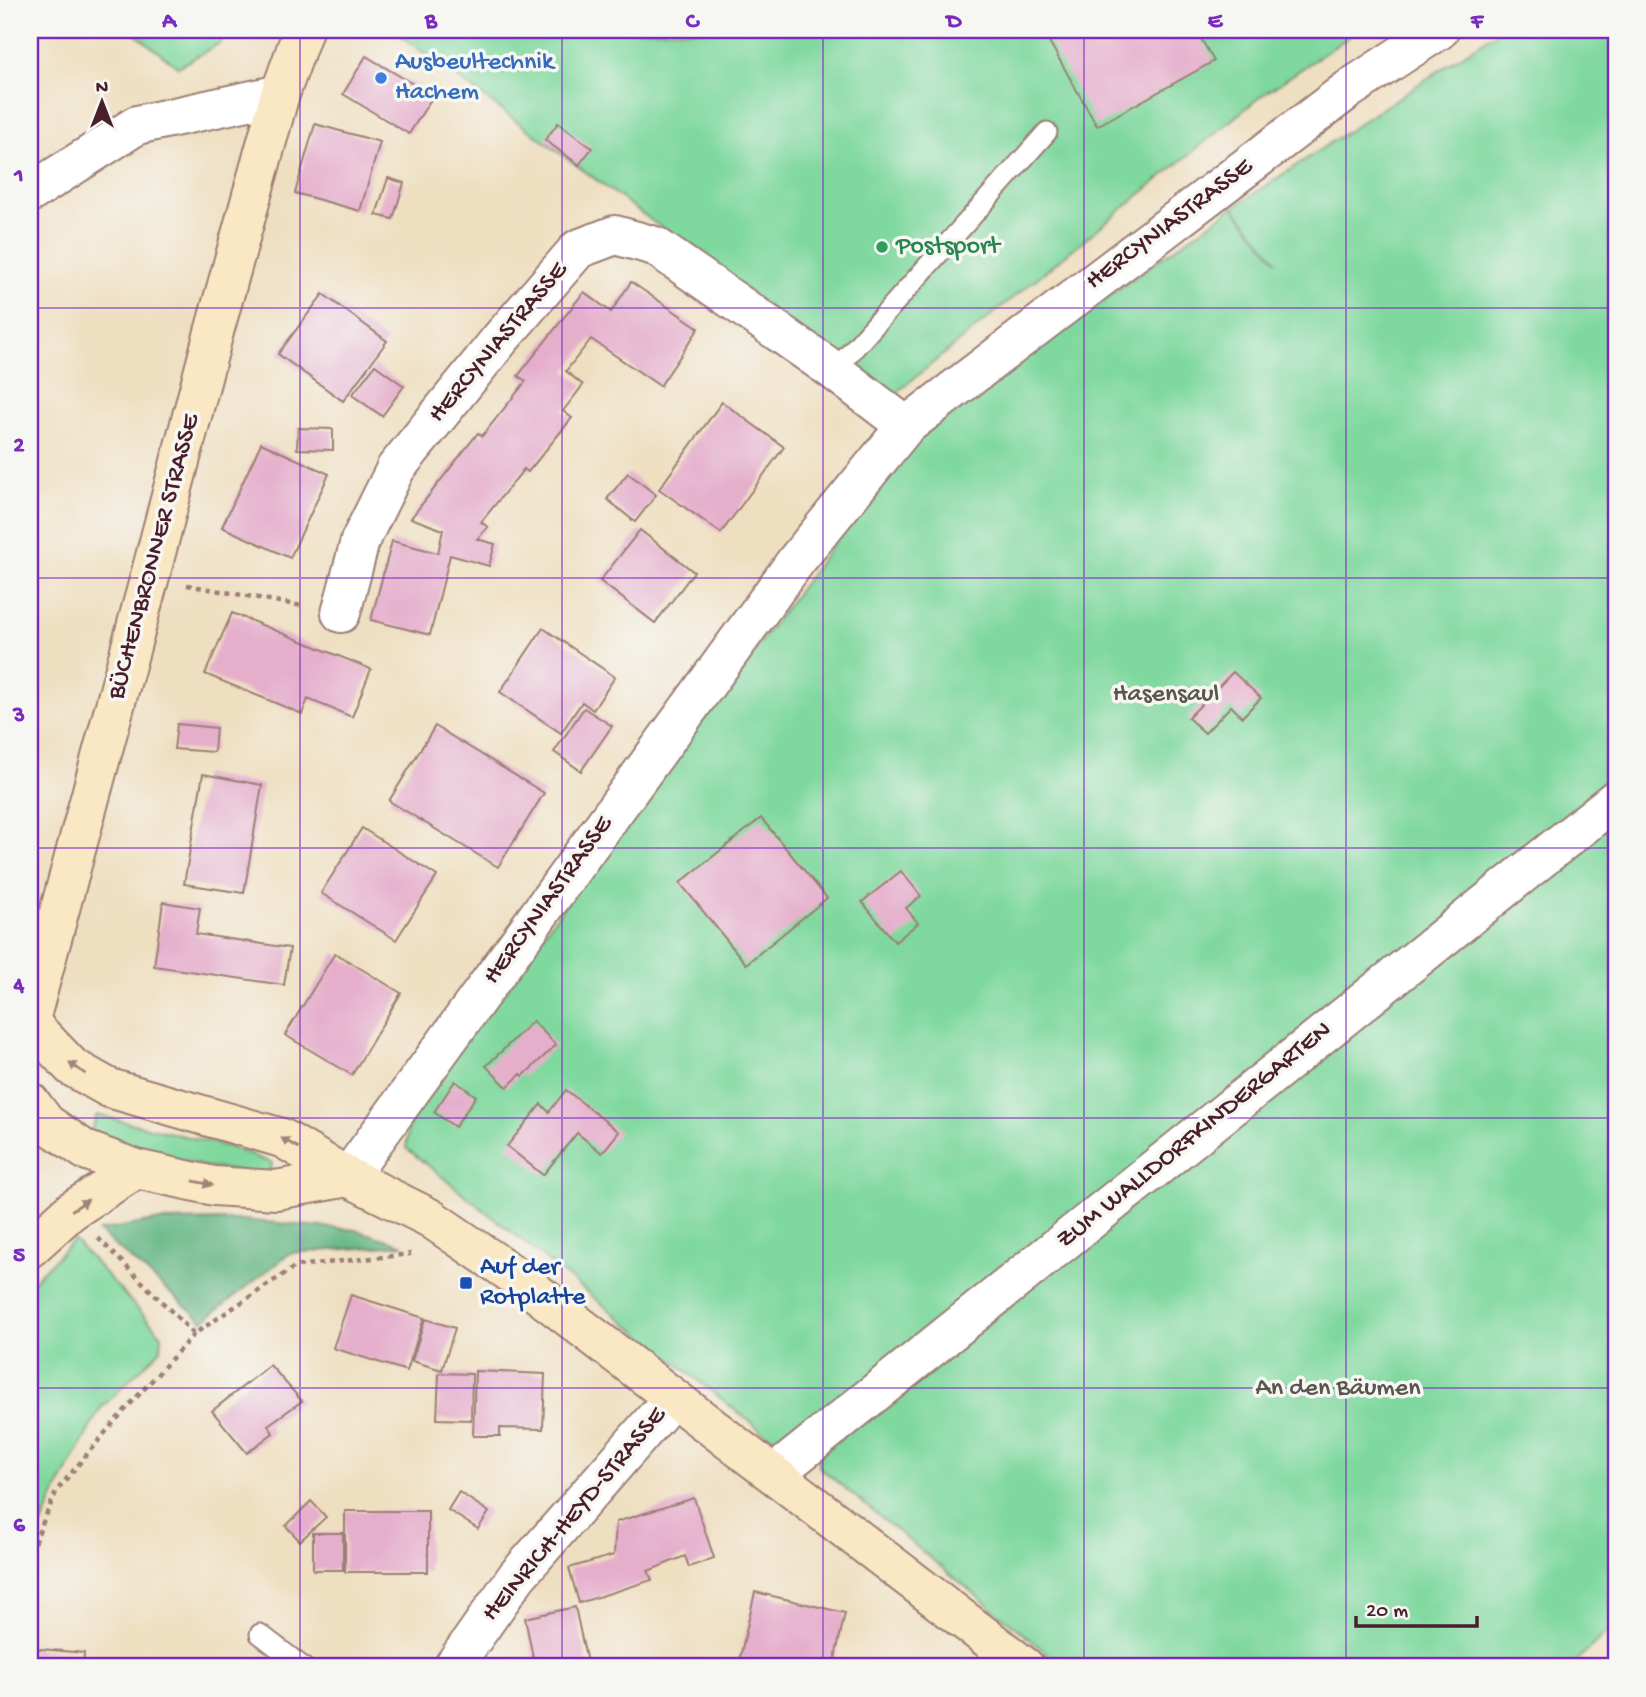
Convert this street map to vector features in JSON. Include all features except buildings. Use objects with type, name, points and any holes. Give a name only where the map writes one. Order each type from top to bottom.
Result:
[{"type":"street","name":"BÜCHENBRONNER STRASSE","points":[[30,1021],[214,332],[280,94],[303,30]]},
{"type":"street","name":"HERCYNIASTRASSE","points":[[348,1177],[796,561],[906,426],[1349,89],[1439,30]]},
{"type":"street","points":[[30,192],[137,125],[280,94]]},
{"type":"street","name":"HERCYNIASTRASSE","points":[[341,613],[360,541],[396,468],[501,338],[578,249],[615,235],[655,246],[833,370],[906,426]]},
{"type":"street","name":"ZUM WALLDORFKINDERGARTEN","points":[[774,1474],[1616,799]]},
{"type":"street","points":[[30,1021],[72,1066],[109,1088],[282,1138],[348,1177],[430,1218],[519,1280],[1025,1667]]},
{"type":"street","points":[[30,1102],[46,1123],[85,1150],[136,1169],[214,1185],[276,1190],[348,1177]]},
{"type":"street","points":[[30,1248],[71,1210],[136,1169]]},
{"type":"street","name":"HEINRICH-HEYD-STRASSE","points":[[453,1667],[517,1576],[673,1398]]},
{"type":"lane","points":[[833,370],[1047,132]]},
{"type":"lane","points":[[260,1634],[303,1667]]},
{"type":"path","points":[[150,576],[205,589],[341,613]]},
{"type":"path","points":[[71,1210],[194,1334]]},
{"type":"path","points":[[30,1552],[57,1490],[194,1334],[296,1266],[474,1248]]},
{"type":"green space","points":[[130,30],[227,30],[220,43],[178,67]]},
{"type":"green space","name":"Postsport","points":[[393,30],[1359,30],[1261,96],[891,397]]},
{"type":"green space","name":"Hasensaul","points":[[1500,30],[1616,30],[1616,789],[788,1452],[406,1148],[409,1122],[475,1026],[915,434],[1233,207],[1277,261],[1234,207]]},
{"type":"green space","name":"An den Bäumen","points":[[1616,808],[1616,1624],[1569,1667],[1064,1667],[819,1467],[819,1448]]},
{"type":"green space","points":[[97,1115],[229,1147],[272,1163],[270,1174],[212,1168],[137,1150],[91,1132]]},
{"type":"green space","points":[[244,1220],[356,1230],[404,1245],[290,1253],[203,1321],[98,1231],[155,1221]]},
{"type":"green space","points":[[74,1240],[162,1335],[161,1349],[100,1409],[57,1490],[30,1552],[30,1284]]},
{"type":"place","name":"Ausbeultechnik Hachem","points":[[381,78]]},
{"type":"place","name":"Postsport","points":[[882,247]]},
{"type":"place","name":"Auf der Rotplatte","points":[[466,1283]]}]
